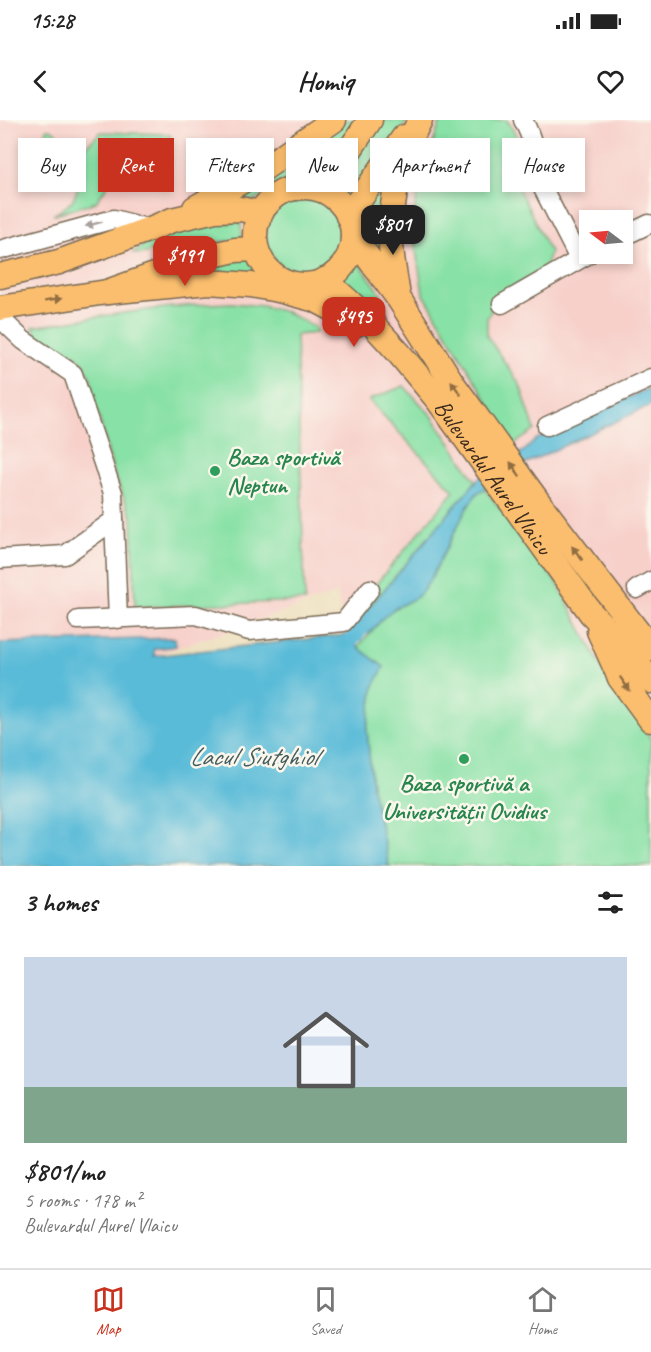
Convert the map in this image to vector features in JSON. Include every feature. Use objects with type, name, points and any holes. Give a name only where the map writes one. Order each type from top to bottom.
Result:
[{"type":"main road","points":[[161,225],[222,194],[260,171],[334,120]]},
{"type":"main road","points":[[358,138],[370,120]]},
{"type":"main road","points":[[350,226],[415,120]]},
{"type":"main road","points":[[399,299],[390,244],[391,220],[401,168],[420,120]]},
{"type":"main road","points":[[286,190],[267,203],[261,213],[256,224],[256,249],[268,270],[284,280],[301,285],[314,284],[335,274],[348,256],[350,226],[342,205],[321,192]]},
{"type":"main road","points":[[0,276],[59,262],[161,225],[215,210],[240,209],[261,213]]},
{"type":"main road","name":"Bulevardul Aurel Vlaicu","points":[[350,226],[453,384],[482,442],[530,510],[591,613],[634,659],[651,681]]},
{"type":"main road","points":[[107,292],[207,256],[235,250],[256,249]]},
{"type":"main road","name":"Bulevardul Aurel Vlaicu","points":[[325,280],[366,316],[438,400],[482,442]]},
{"type":"main road","points":[[0,308],[107,292],[208,282],[251,285],[316,300],[398,352]]},
{"type":"main road","name":"Bulevardul Aurel Vlaicu","points":[[530,510],[651,649]]},
{"type":"main road","points":[[591,613],[620,678],[651,720]]},
{"type":"lane","points":[[523,120],[531,135],[535,158],[534,171],[579,248]]},
{"type":"lane","points":[[0,250],[114,219],[161,225]]},
{"type":"lane","points":[[633,232],[649,224]]},
{"type":"lane","points":[[502,304],[579,259]]},
{"type":"lane","points":[[0,318],[23,340],[73,374],[113,493],[118,619]]},
{"type":"lane","points":[[547,426],[651,378]]},
{"type":"lane","points":[[0,559],[65,555],[114,520]]},
{"type":"lane","points":[[78,620],[196,615],[249,631],[344,622],[370,589]]},
{"type":"shaded area","points":[[0,120],[651,120],[651,738],[609,681],[510,523],[478,479],[345,635],[338,593],[154,656],[153,649],[175,638],[0,643]]},
{"type":"green space","points":[[346,120],[357,120],[345,138],[320,138]]},
{"type":"green space","points":[[376,120],[408,120],[395,138],[370,138],[370,174],[358,191],[358,141]]},
{"type":"green space","points":[[442,120],[507,120],[518,138],[502,138],[502,192],[520,192],[550,252],[545,268],[496,301],[487,319],[487,336],[520,385],[535,430],[513,445],[423,293],[412,226],[418,192],[490,192],[490,138],[435,138]]},
{"type":"green space","points":[[47,129],[51,129],[62,138],[50,138],[46,134]]},
{"type":"green space","points":[[101,132],[170,134],[170,138],[98,138],[98,192],[103,192],[96,202],[53,215],[66,207],[76,192],[86,192],[86,146]]},
{"type":"green space","points":[[286,162],[286,181],[274,188],[274,171]]},
{"type":"green space","points":[[244,192],[268,192],[256,200],[228,203]]},
{"type":"green space","points":[[342,192],[358,192],[352,200]]},
{"type":"green space","points":[[374,192],[393,192],[389,277],[360,231],[357,219]]},
{"type":"green space","points":[[304,197],[318,200],[331,208],[339,221],[342,235],[339,249],[331,262],[318,270],[304,273],[290,270],[277,262],[269,249],[266,235],[269,221],[277,208],[290,200]]},
{"type":"green space","points":[[241,222],[242,239],[141,254],[133,253],[151,240],[199,225]]},
{"type":"green space","points":[[252,256],[269,278],[338,308],[176,273]]},
{"type":"green space","points":[[354,256],[380,292],[387,313],[385,314],[337,282],[349,267]]},
{"type":"green space","name":"Baza sportivă Neptun","points":[[232,303],[263,306],[286,312],[315,327],[316,333],[296,335],[305,601],[135,607],[132,517],[114,474],[91,379],[83,362],[69,351],[54,351],[37,339],[33,327],[157,309]]},
{"type":"green space","points":[[404,386],[432,416],[476,481],[356,623],[351,619],[376,584],[454,491],[369,400]]},
{"type":"green space","points":[[484,488],[557,583],[609,681],[651,738],[651,866],[389,866],[372,787],[367,730],[374,686],[383,667],[358,647],[392,610],[417,597],[430,580],[467,508],[477,493]]},
{"type":"water","points":[[651,387],[651,405],[527,463],[477,493],[422,592],[392,610],[369,634],[356,623],[478,479],[525,450],[537,439]]},
{"type":"water","name":"Lacul Siutghiol","points":[[345,635],[384,667],[374,686],[367,730],[372,787],[389,866],[0,866],[0,643],[175,638],[176,646],[154,649],[154,656]]},
{"type":"waterway","points":[[351,640],[376,611]]},
{"type":"place","name":"Baza sportivă Neptun","points":[[215,471]]},
{"type":"place","name":"Baza sportivă a Universității Ovidius","points":[[464,759]]}]
